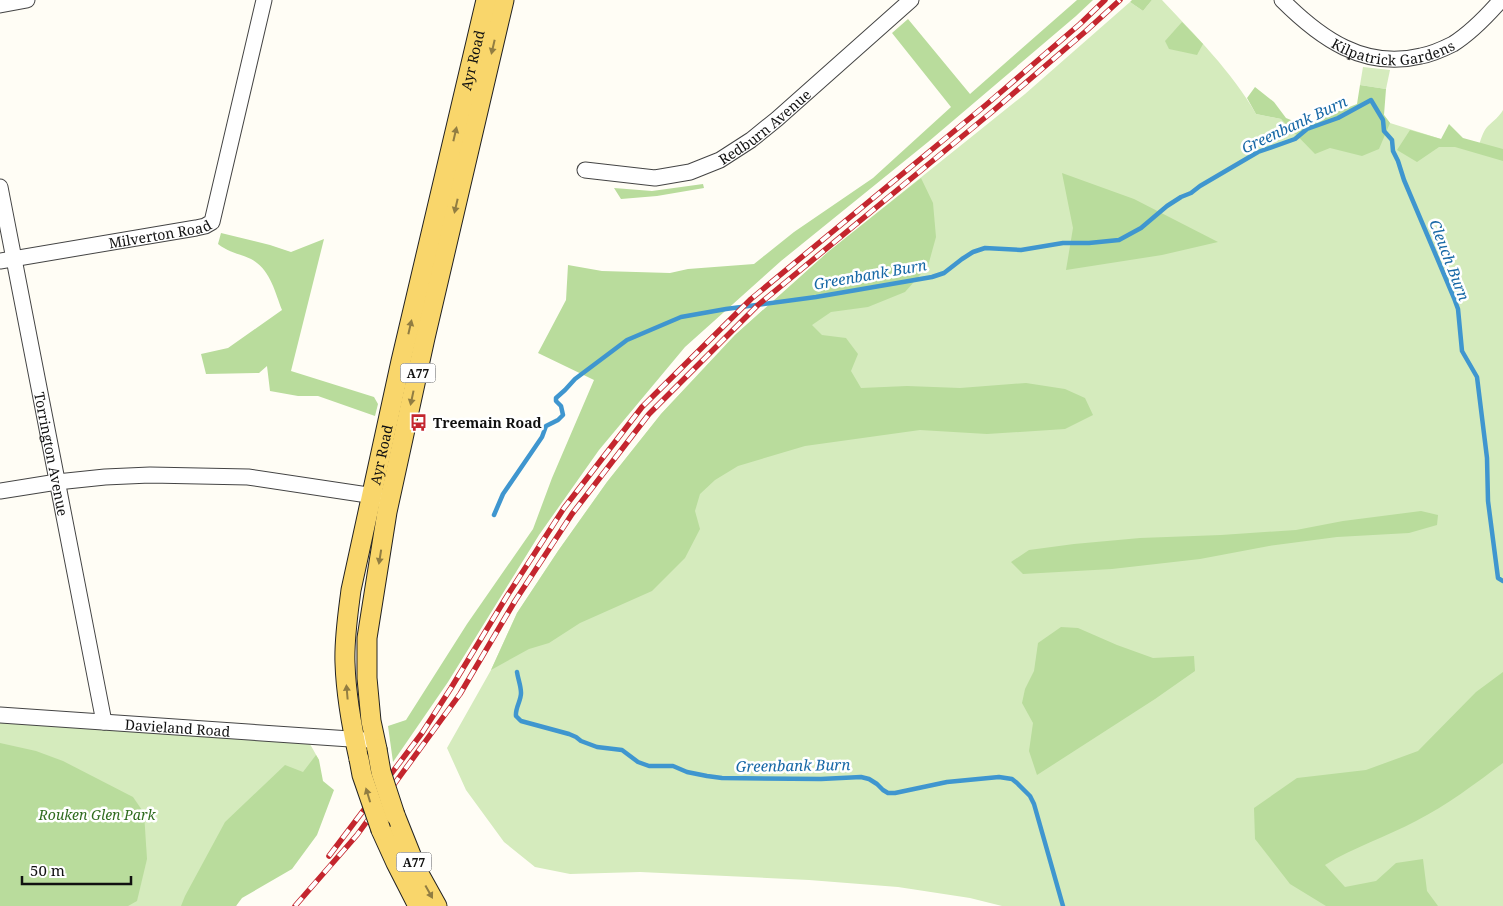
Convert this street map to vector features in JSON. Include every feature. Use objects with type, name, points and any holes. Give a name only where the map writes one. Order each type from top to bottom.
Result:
[{"type":"main road","name":"Ayr Road","points":[[418,906],[381,830],[368,793],[354,740],[347,697],[345,663],[347,626],[351,590],[381,497],[425,338],[470,105],[486,0]]},
{"type":"main road","name":"Ayr Road","points":[[470,105],[504,0]]},
{"type":"main road","name":"Ayr Road","points":[[381,497],[374,594],[367,638],[366,659],[371,721],[382,772],[395,815],[417,870],[437,906]]},
{"type":"main road","points":[[351,590],[374,594]]},
{"type":"street","points":[[0,6],[27,0]]},
{"type":"street","name":"Milverton Road","points":[[7,260],[196,228],[212,222],[264,0]]},
{"type":"street","name":"Redburn Avenue","points":[[585,170],[655,178],[690,172],[720,160],[752,140],[911,0]]},
{"type":"street","name":"Kilpatrick Gardens","points":[[1282,0],[1304,21],[1337,44],[1355,53],[1372,58],[1394,60],[1430,54],[1452,44],[1486,17],[1501,0]]},
{"type":"street","name":"Torrington Avenue","points":[[0,187],[7,260],[57,482],[104,722]]},
{"type":"street","points":[[0,491],[57,482],[150,475],[248,477],[381,497]]},
{"type":"street","name":"Davieland Road","points":[[0,715],[354,740],[376,745]]},
{"type":"green space","points":[[1077,0],[1093,0],[928,142],[781,261],[685,347],[599,450],[539,535],[448,682],[393,762],[388,726],[406,720],[467,624],[533,529],[552,478],[594,380],[538,353],[566,300],[568,265],[602,271],[670,273],[688,269],[754,264],[794,232],[873,178],[951,107],[892,33],[908,19],[970,94]]},
{"type":"green space","points":[[1132,0],[1152,0],[1143,11],[1130,2]]},
{"type":"green space","points":[[1152,0],[1162,0],[1200,40],[1225,69],[1256,114],[1281,119],[1307,129],[1384,115],[1390,123],[1441,139],[1479,145],[1486,128],[1503,110],[1503,906],[1002,906],[970,898],[898,887],[809,880],[640,872],[570,874],[535,867],[504,842],[466,790],[447,748],[491,670],[517,613],[607,482],[661,414],[735,335],[828,252],[1025,94],[1130,2],[1143,11]]},
{"type":"green space","points":[[1182,22],[1203,44],[1197,55],[1169,49],[1165,41]]},
{"type":"green space","points":[[1363,67],[1390,70],[1386,89],[1360,85]]},
{"type":"green space","points":[[1360,85],[1386,89],[1384,115],[1390,123],[1379,149],[1362,156],[1330,148],[1315,154],[1281,119],[1256,114],[1247,98],[1255,87],[1274,102],[1286,118],[1303,125],[1357,104]]},
{"type":"green space","points":[[1449,124],[1463,138],[1503,149],[1503,161],[1455,147],[1439,147],[1417,162],[1397,150],[1410,130],[1441,139]]},
{"type":"green space","points":[[1062,173],[1134,199],[1218,242],[1162,255],[1066,270],[1073,228]]},
{"type":"green space","points":[[921,178],[933,203],[936,237],[928,266],[905,292],[868,307],[831,312],[812,325],[822,335],[846,338],[858,354],[851,371],[861,388],[907,386],[960,388],[1026,383],[1065,389],[1085,398],[1093,415],[1065,429],[987,434],[920,430],[805,446],[738,466],[715,480],[700,494],[695,511],[700,529],[685,558],[652,591],[580,623],[549,643],[529,649],[491,670],[517,613],[558,551],[607,482],[661,414],[735,335],[828,252]]},
{"type":"green space","points":[[703,184],[704,188],[657,196],[621,199],[614,188],[652,191]]},
{"type":"green space","points":[[221,233],[291,252],[324,239],[291,371],[374,397],[378,404],[375,416],[318,396],[298,396],[270,391],[267,366],[259,373],[206,374],[201,354],[228,348],[282,310],[271,282],[263,269],[251,259],[218,244]]},
{"type":"green space","points":[[1421,511],[1438,515],[1437,525],[1409,533],[1337,537],[1269,546],[1200,559],[1112,569],[1023,574],[1011,562],[1029,550],[1074,544],[1140,538],[1296,530],[1343,521]]},
{"type":"green space","points":[[1061,627],[1078,628],[1153,658],[1194,656],[1195,671],[1037,775],[1029,751],[1033,723],[1022,703],[1025,689],[1034,671],[1038,643]]},
{"type":"green space","points":[[1503,672],[1503,763],[1461,794],[1427,815],[1325,865],[1345,887],[1376,881],[1396,863],[1423,859],[1427,891],[1438,906],[1326,906],[1290,884],[1255,839],[1254,808],[1297,778],[1366,770],[1418,751],[1476,692]]},
{"type":"green space","name":"Rouken Glen Park","points":[[0,715],[306,737],[319,760],[236,906],[0,906]]},
{"type":"green space","points":[[0,743],[36,751],[63,761],[133,797],[144,813],[147,859],[137,901],[128,906],[0,906]]},
{"type":"green space","points":[[316,755],[319,760],[323,781],[334,790],[317,835],[292,869],[242,898],[236,906],[181,906],[225,822],[285,765],[303,772]]},
{"type":"waterway","name":"Greenbank Burn","points":[[494,515],[503,494],[542,437],[546,426],[563,415],[561,406],[556,401],[556,398],[575,379],[627,340],[681,317],[932,277],[944,273],[973,252],[985,248],[1021,250],[1063,243],[1119,240],[1141,228],[1181,197],[1191,193],[1258,152],[1295,139],[1307,129],[1338,118],[1371,100],[1383,120],[1384,131],[1392,140],[1393,151],[1404,180],[1454,298],[1458,309],[1462,351],[1477,377],[1487,458],[1488,501],[1498,578],[1503,581]]},
{"type":"waterway","name":"Greenbank Burn","points":[[517,672],[521,693],[516,716],[521,721],[569,734],[597,747],[622,750],[638,762],[649,766],[673,766],[687,772],[722,778],[821,779],[861,777],[869,779],[888,793],[947,782],[999,777],[1012,779],[1030,796],[1034,804],[1063,906]]},
{"type":"railway","points":[[329,856],[422,733],[564,508],[642,407],[751,299],[987,104],[1105,0]]},
{"type":"railway","points":[[295,906],[357,835],[460,694],[515,601],[572,514],[649,414],[758,305],[993,111],[1120,0]]},
{"type":"place","name":"Treemain Road","points":[[419,422]]},
{"type":"water label","name":"Cleuch Burn","points":[[1450,260]]}]
